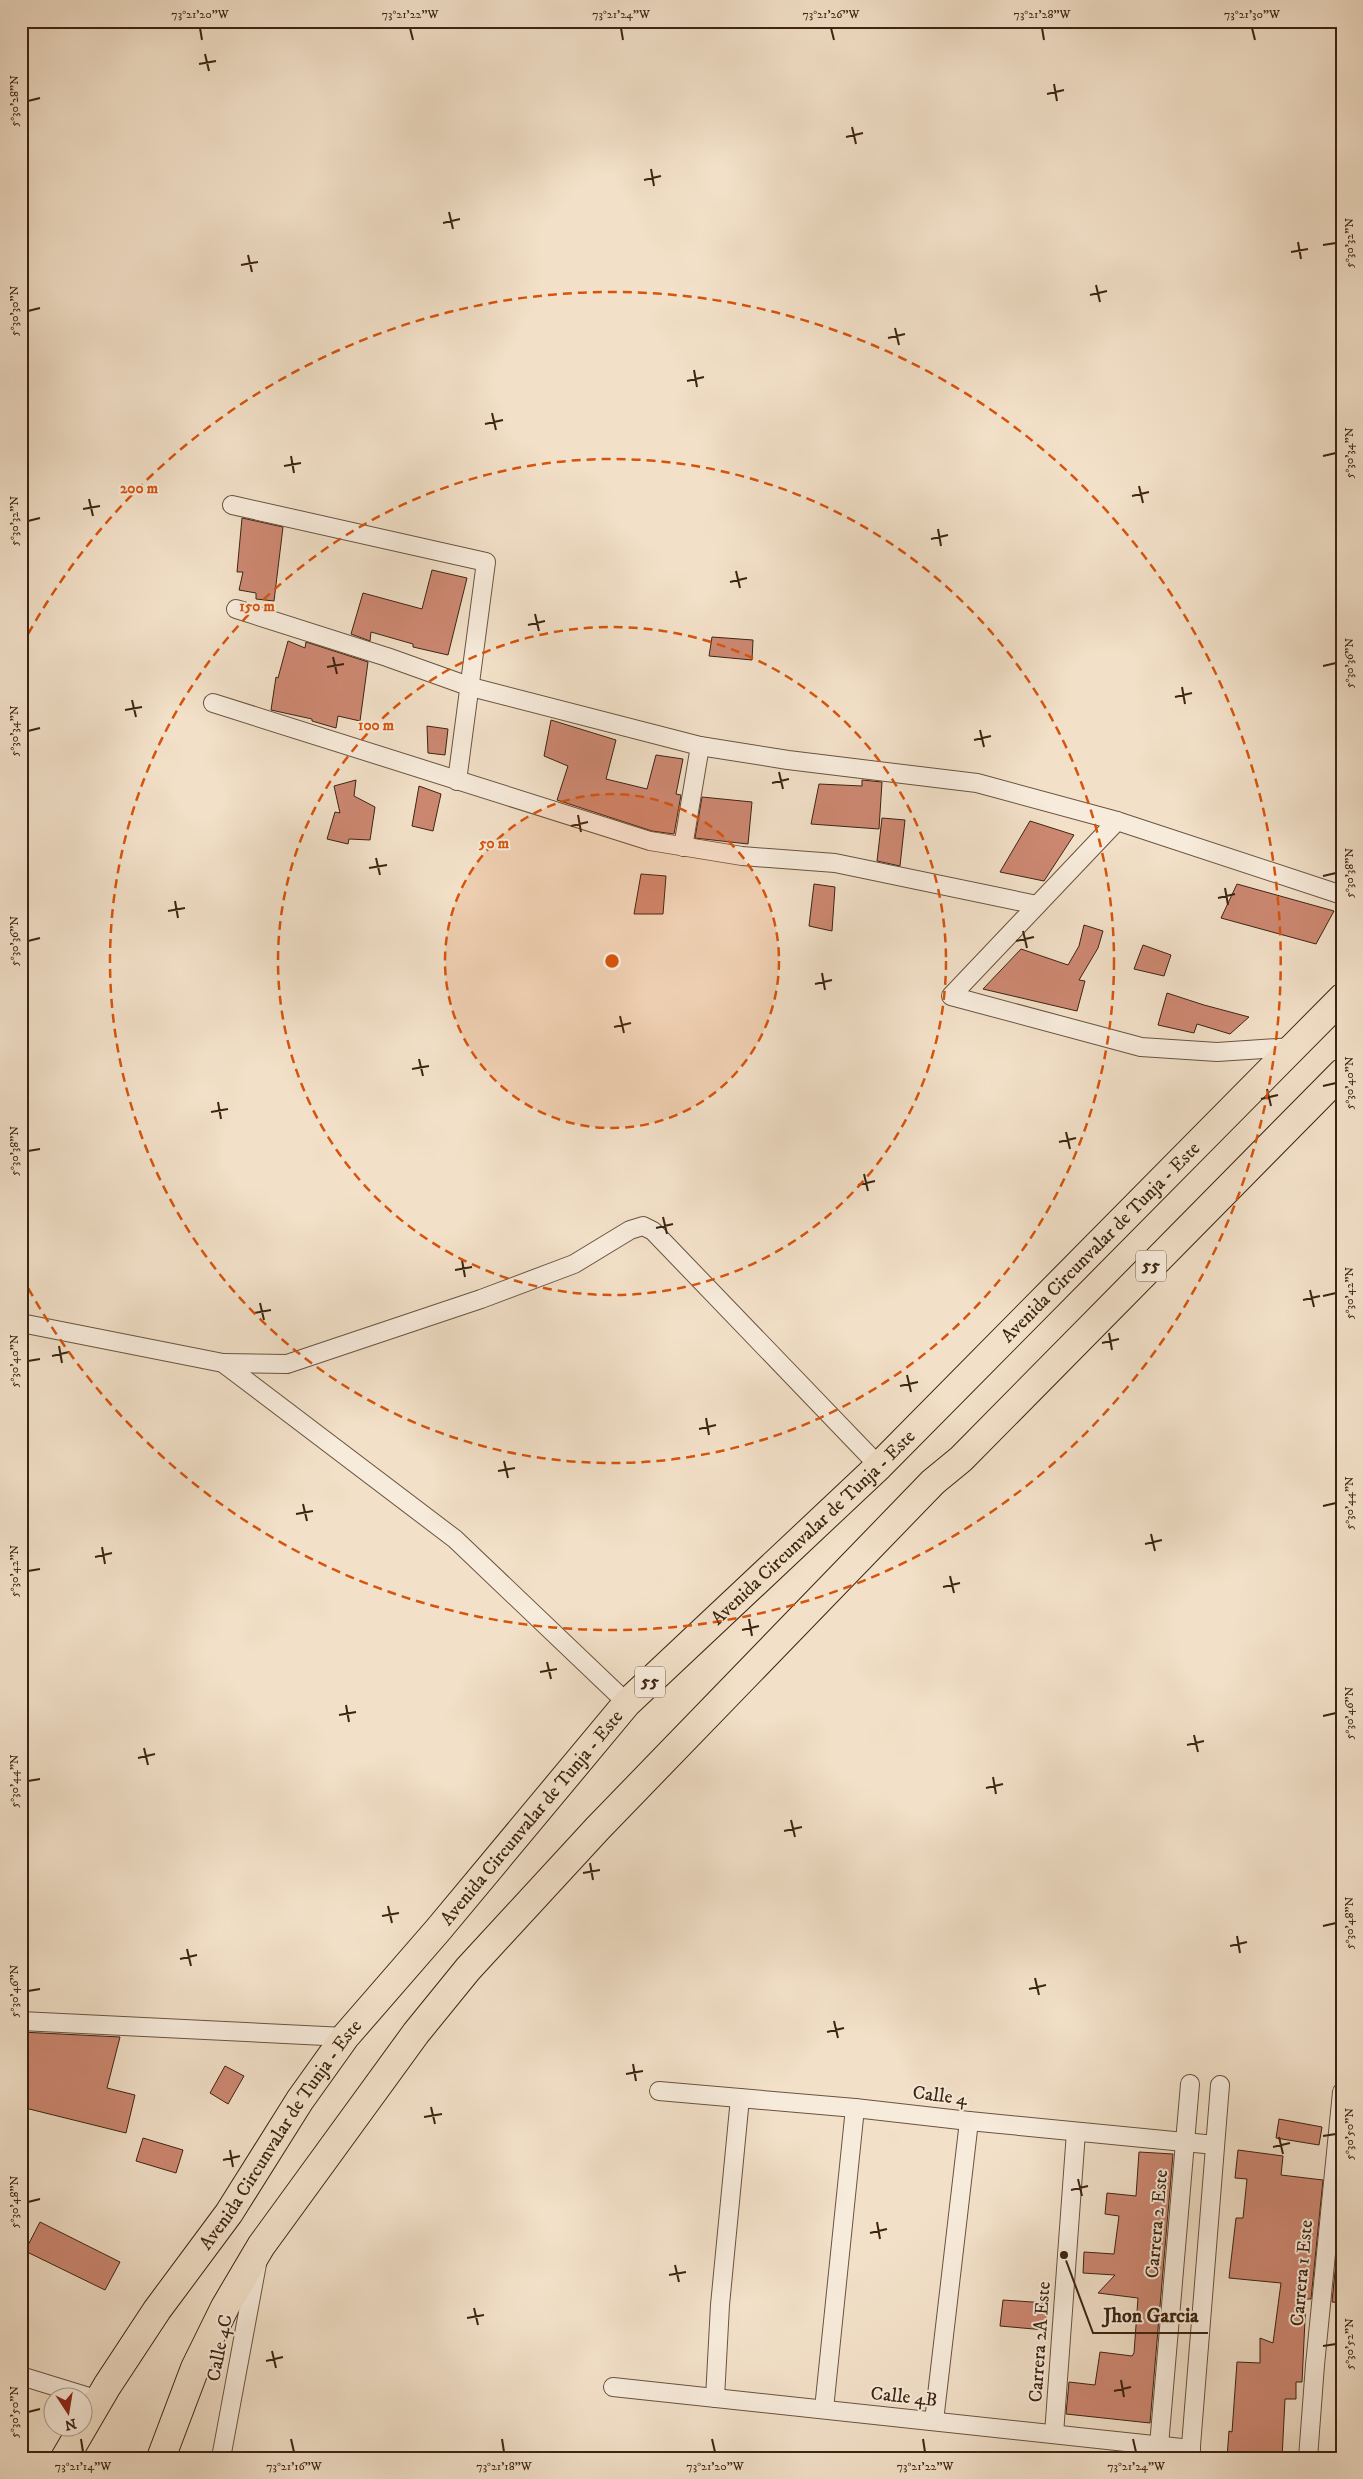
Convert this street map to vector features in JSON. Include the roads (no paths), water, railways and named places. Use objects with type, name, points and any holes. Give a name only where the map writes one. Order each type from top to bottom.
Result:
[{"type":"highway","name":"Avenida Circunvalar de Tunja - Este","points":[[65,2458],[99,2400],[157,2310],[229,2214],[300,2100],[345,2037],[438,1930],[627,1703],[879,1466],[1342,998]]},
{"type":"highway","name":"55","points":[[161,2458],[194,2368],[225,2307],[261,2246],[416,2033],[468,1968],[598,1828],[934,1482],[961,1458],[1342,1073]]},
{"type":"street","points":[[232,505],[486,562],[471,687],[457,781]]},
{"type":"street","points":[[236,609],[387,657],[471,687],[700,746],[798,762],[977,783],[1117,821],[1342,895]]},
{"type":"street","points":[[213,703],[650,840],[742,856],[835,863],[1037,905]]},
{"type":"street","points":[[683,847],[700,746]]},
{"type":"street","points":[[1117,821],[951,996],[1141,1047],[1217,1052],[1293,1047]]},
{"type":"street","points":[[21,1323],[223,1363],[286,1364],[481,1299],[574,1264],[630,1230],[643,1226],[653,1231],[879,1466]]},
{"type":"street","points":[[223,1363],[455,1540],[627,1703]]},
{"type":"street","points":[[21,2021],[345,2037]]},
{"type":"street","name":"Carrera 2 Este","points":[[1159,2452],[1190,2084]]},
{"type":"street","points":[[1191,2453],[1220,2085]]},
{"type":"street","name":"Calle 4","points":[[659,2091],[855,2108],[969,2122],[1215,2145]]},
{"type":"street","name":"Carrera 1 Este","points":[[1308,2458],[1338,2164],[1342,2092]]},
{"type":"street","points":[[715,2398],[720,2305],[740,2098]]},
{"type":"street","points":[[824,2410],[855,2108]]},
{"type":"street","points":[[934,2421],[969,2122]]},
{"type":"street","name":"Carrera 2A Este","points":[[1054,2434],[1076,2132]]},
{"type":"street","name":"Calle 4C","points":[[221,2458],[261,2246]]},
{"type":"street","points":[[21,2376],[99,2400]]},
{"type":"street","name":"Calle 4B","points":[[613,2386],[1054,2434],[1159,2452],[1191,2453]]},
{"type":"place","name":"Jhon Garcia","points":[[1064,2255]]}]
